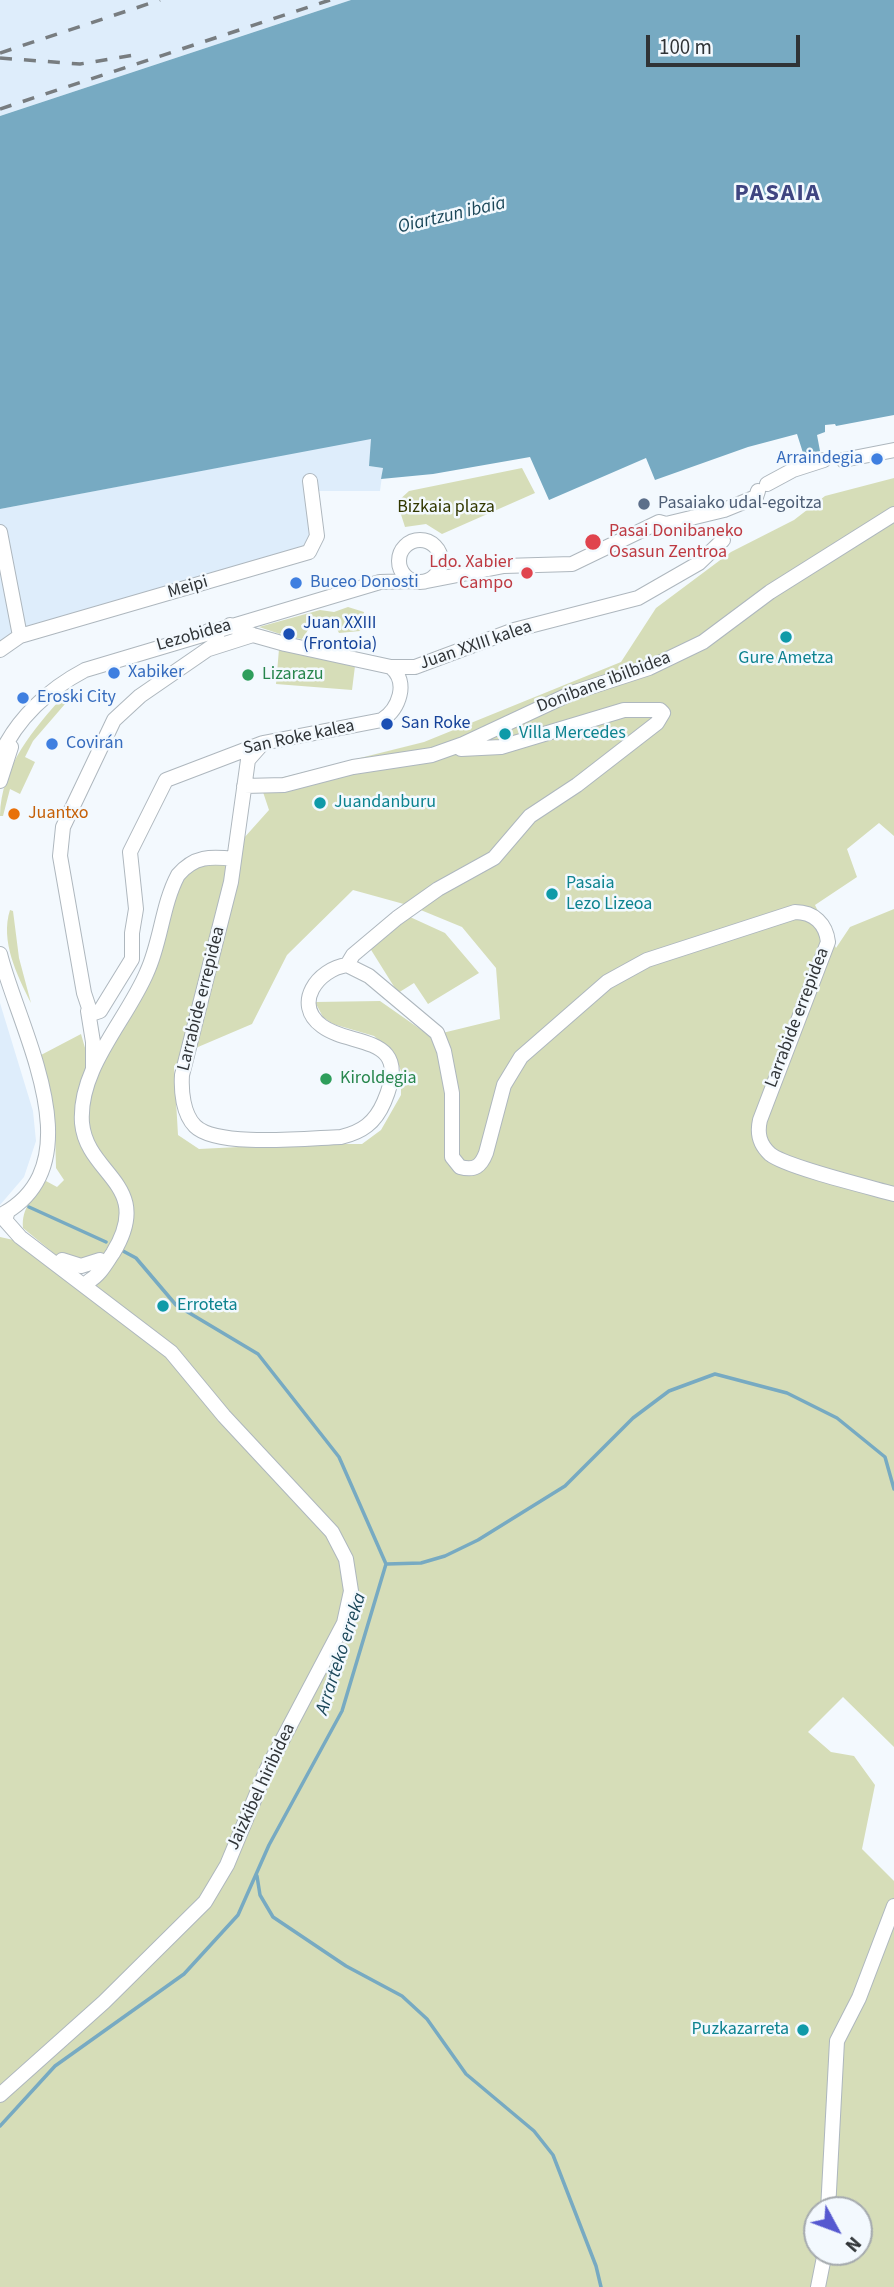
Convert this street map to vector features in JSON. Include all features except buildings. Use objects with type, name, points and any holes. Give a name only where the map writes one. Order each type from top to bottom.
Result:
[{"type":"street","points":[[843,460],[894,450]]},
{"type":"street","name":"Lezobidea","points":[[0,756],[23,720],[57,687],[85,670],[208,631],[380,582],[420,581],[504,566],[572,564],[659,522],[666,524],[724,510],[755,497],[763,487],[793,470],[824,460]]},
{"type":"street","name":"Meipi","points":[[0,650],[20,636],[309,552],[317,536],[310,481]]},
{"type":"street","name":"Donibane ibilbidea","points":[[244,786],[259,788],[296,783],[353,767],[450,750],[572,692],[649,668],[703,642],[769,592],[894,514]]},
{"type":"street","points":[[0,532],[20,636]]},
{"type":"street","points":[[380,582],[391,574],[403,549],[411,542],[421,540],[431,543],[438,550],[441,562],[437,573],[420,581],[403,574],[399,562]]},
{"type":"street","name":"Juan XXIII kalea","points":[[230,625],[253,635],[391,667],[430,663],[507,633],[638,598],[699,562],[723,540]]},
{"type":"street","points":[[208,649],[253,635],[247,627],[252,619]]},
{"type":"street","points":[[95,1288],[101,1280],[102,1263],[115,1248],[125,1222],[125,1203],[115,1179],[90,1147],[82,1121],[94,1051],[90,1013],[60,856],[63,827],[114,720],[139,696],[208,649],[217,640],[215,634],[208,631]]},
{"type":"street","name":"San Roke kalea","points":[[90,1013],[100,1011],[132,959],[136,909],[130,852],[160,788],[176,774],[263,743],[386,717],[400,697],[398,674],[391,667]]},
{"type":"street","points":[[347,965],[362,947],[397,918],[438,889],[503,851],[516,830],[530,816],[577,785],[650,728],[663,713],[660,710],[624,710],[501,747],[450,750]]},
{"type":"street","name":"Lezobidea","points":[[0,781],[23,720]]},
{"type":"street","name":"Larrabide errepidea","points":[[263,743],[250,755],[234,859],[182,1075],[184,1102],[195,1126],[216,1137],[341,1137],[357,1133],[375,1119],[390,1087],[390,1066],[386,1057],[376,1045],[321,1026],[310,1009],[309,994],[318,979],[326,971],[347,965],[369,975],[437,1033],[444,1051],[452,1093],[452,1157],[460,1167],[475,1168],[482,1163],[486,1153],[498,1101],[516,1065],[540,1039],[607,982],[647,960],[774,918],[806,912],[821,924],[828,942],[760,1120],[759,1138],[770,1154],[787,1163],[894,1194]]},
{"type":"street","points":[[92,1073],[148,970],[175,882],[188,865],[205,857],[234,859]]},
{"type":"street","points":[[0,954],[33,1051],[49,1140],[40,1176],[32,1190],[6,1212],[5,1220],[20,1237]]},
{"type":"street","points":[[6,1212],[62,1264]]},
{"type":"street","points":[[0,1230],[20,1237],[62,1264],[81,1266],[102,1263]]},
{"type":"street","name":"Jaizkibel hiribidea","points":[[0,2095],[104,2002],[205,1902],[227,1865],[267,1769],[344,1623],[350,1602],[349,1569],[332,1532],[225,1416],[171,1352],[62,1264]]},
{"type":"street","points":[[829,2196],[837,2041],[863,1990],[894,1906]]},
{"type":"street","points":[[818,2287],[822,2266]]},
{"type":"shaded area","points":[[0,0],[351,0],[0,116]]},
{"type":"shaded area","points":[[372,438],[369,466],[383,468],[380,491],[305,491],[312,533],[305,548],[10,634],[0,644],[0,509]]},
{"type":"shaded area","points":[[0,1003],[33,1111],[36,1141],[24,1177],[0,1205]]},
{"type":"green space","name":"Bizkaia plaza","points":[[522,468],[535,493],[442,534],[426,524],[405,527],[397,502],[409,491]]},
{"type":"green space","points":[[894,478],[894,836],[879,823],[847,849],[857,877],[815,905],[836,948],[850,927],[894,909],[894,1747],[843,1697],[808,1732],[831,1752],[854,1756],[875,1785],[862,1849],[894,1881],[894,2287],[0,2287],[0,1237],[18,1241],[91,1291],[94,1263],[62,1260],[23,1228],[26,1208],[46,1181],[57,1187],[64,1180],[56,1168],[55,1129],[41,1055],[81,1034],[92,1072],[145,977],[172,888],[194,861],[226,858],[269,810],[260,783],[424,742],[621,662],[656,608],[731,552],[794,520],[825,496]],"holes":[[[353,890],[411,906],[462,927],[496,968],[500,1019],[430,1036],[380,1001],[315,1002],[323,1017],[333,1024],[374,1036],[393,1052],[401,1071],[401,1095],[381,1130],[362,1144],[199,1149],[178,1135],[174,1066],[198,1047],[252,1024],[287,955]]]},
{"type":"green space","points":[[348,607],[364,612],[360,631],[339,633],[335,625],[310,627],[302,639],[295,638],[295,634],[282,631],[280,634],[259,627],[320,610],[334,612]]},
{"type":"green space","points":[[279,649],[355,666],[352,690],[276,684]]},
{"type":"green space","points":[[65,694],[65,704],[33,741],[25,757],[35,762],[20,794],[10,789],[3,816],[0,816],[6,781],[13,765],[41,721]]},
{"type":"green space","points":[[10,910],[13,911],[19,958],[31,1003],[9,946],[7,922]]},
{"type":"green space","points":[[410,917],[445,933],[479,973],[428,1004],[414,983],[398,993],[368,945]]},
{"type":"water","name":"Oiartzun ibaia","points":[[351,0],[894,0],[894,415],[836,426],[825,425],[825,432],[817,435],[820,451],[804,456],[797,434],[748,447],[655,480],[646,458],[549,500],[530,457],[433,474],[381,479],[383,468],[369,466],[371,439],[0,509],[0,116]]},
{"type":"waterway","name":"Arrarteko erreka","points":[[29,1207],[106,1242]]},
{"type":"waterway","name":"Arrarteko erreka","points":[[0,2126],[55,2066],[184,1974],[238,1915],[269,1845],[342,1711],[386,1564],[339,1457],[258,1354],[176,1305],[136,1258],[123,1251]]},
{"type":"waterway","points":[[387,1564],[421,1563],[445,1556],[478,1540],[565,1486],[633,1418],[669,1391],[715,1374],[787,1393],[837,1418],[885,1457],[894,1489]]},
{"type":"waterway","points":[[257,1876],[260,1895],[273,1917],[346,1966],[402,1996],[427,2019],[466,2074],[534,2131],[553,2155],[596,2266],[601,2287]]},
{"type":"railway","points":[[0,53],[160,0]]},
{"type":"railway","points":[[0,109],[330,0]]},
{"type":"railway","points":[[0,58],[80,64],[140,54]]},
{"type":"place","name":"Arraindegia","points":[[877,459]]},
{"type":"place","name":"Pasaiako udal-egoitza","points":[[644,504]]},
{"type":"place","name":"Pasai Donibaneko Osasun Zentroa","points":[[593,542]]},
{"type":"place","name":"Ldo. Xabier Campo","points":[[527,573]]},
{"type":"place","name":"Buceo Donosti","points":[[296,583]]},
{"type":"place","name":"Juan XXIII (Frontoia)","points":[[289,634]]},
{"type":"place","name":"Gure Ametza","points":[[786,637]]},
{"type":"place","name":"Xabiker","points":[[114,673]]},
{"type":"place","name":"Lizarazu","points":[[248,675]]},
{"type":"place","name":"Eroski City","points":[[23,698]]},
{"type":"place","name":"San Roke","points":[[387,724]]},
{"type":"place","name":"Villa Mercedes","points":[[505,734]]},
{"type":"place","name":"Covirán","points":[[52,744]]},
{"type":"place","name":"Juandanburu","points":[[320,803]]},
{"type":"place","name":"Juantxo","points":[[14,814]]},
{"type":"place","name":"Pasaia Lezo Lizeoa","points":[[552,894]]},
{"type":"place","name":"Kiroldegia","points":[[326,1079]]},
{"type":"place","name":"Erroteta","points":[[163,1306]]},
{"type":"place","name":"Puzkazarreta","points":[[803,2030]]},
{"type":"district","name":"PASAIA","points":[[778,195]]}]
